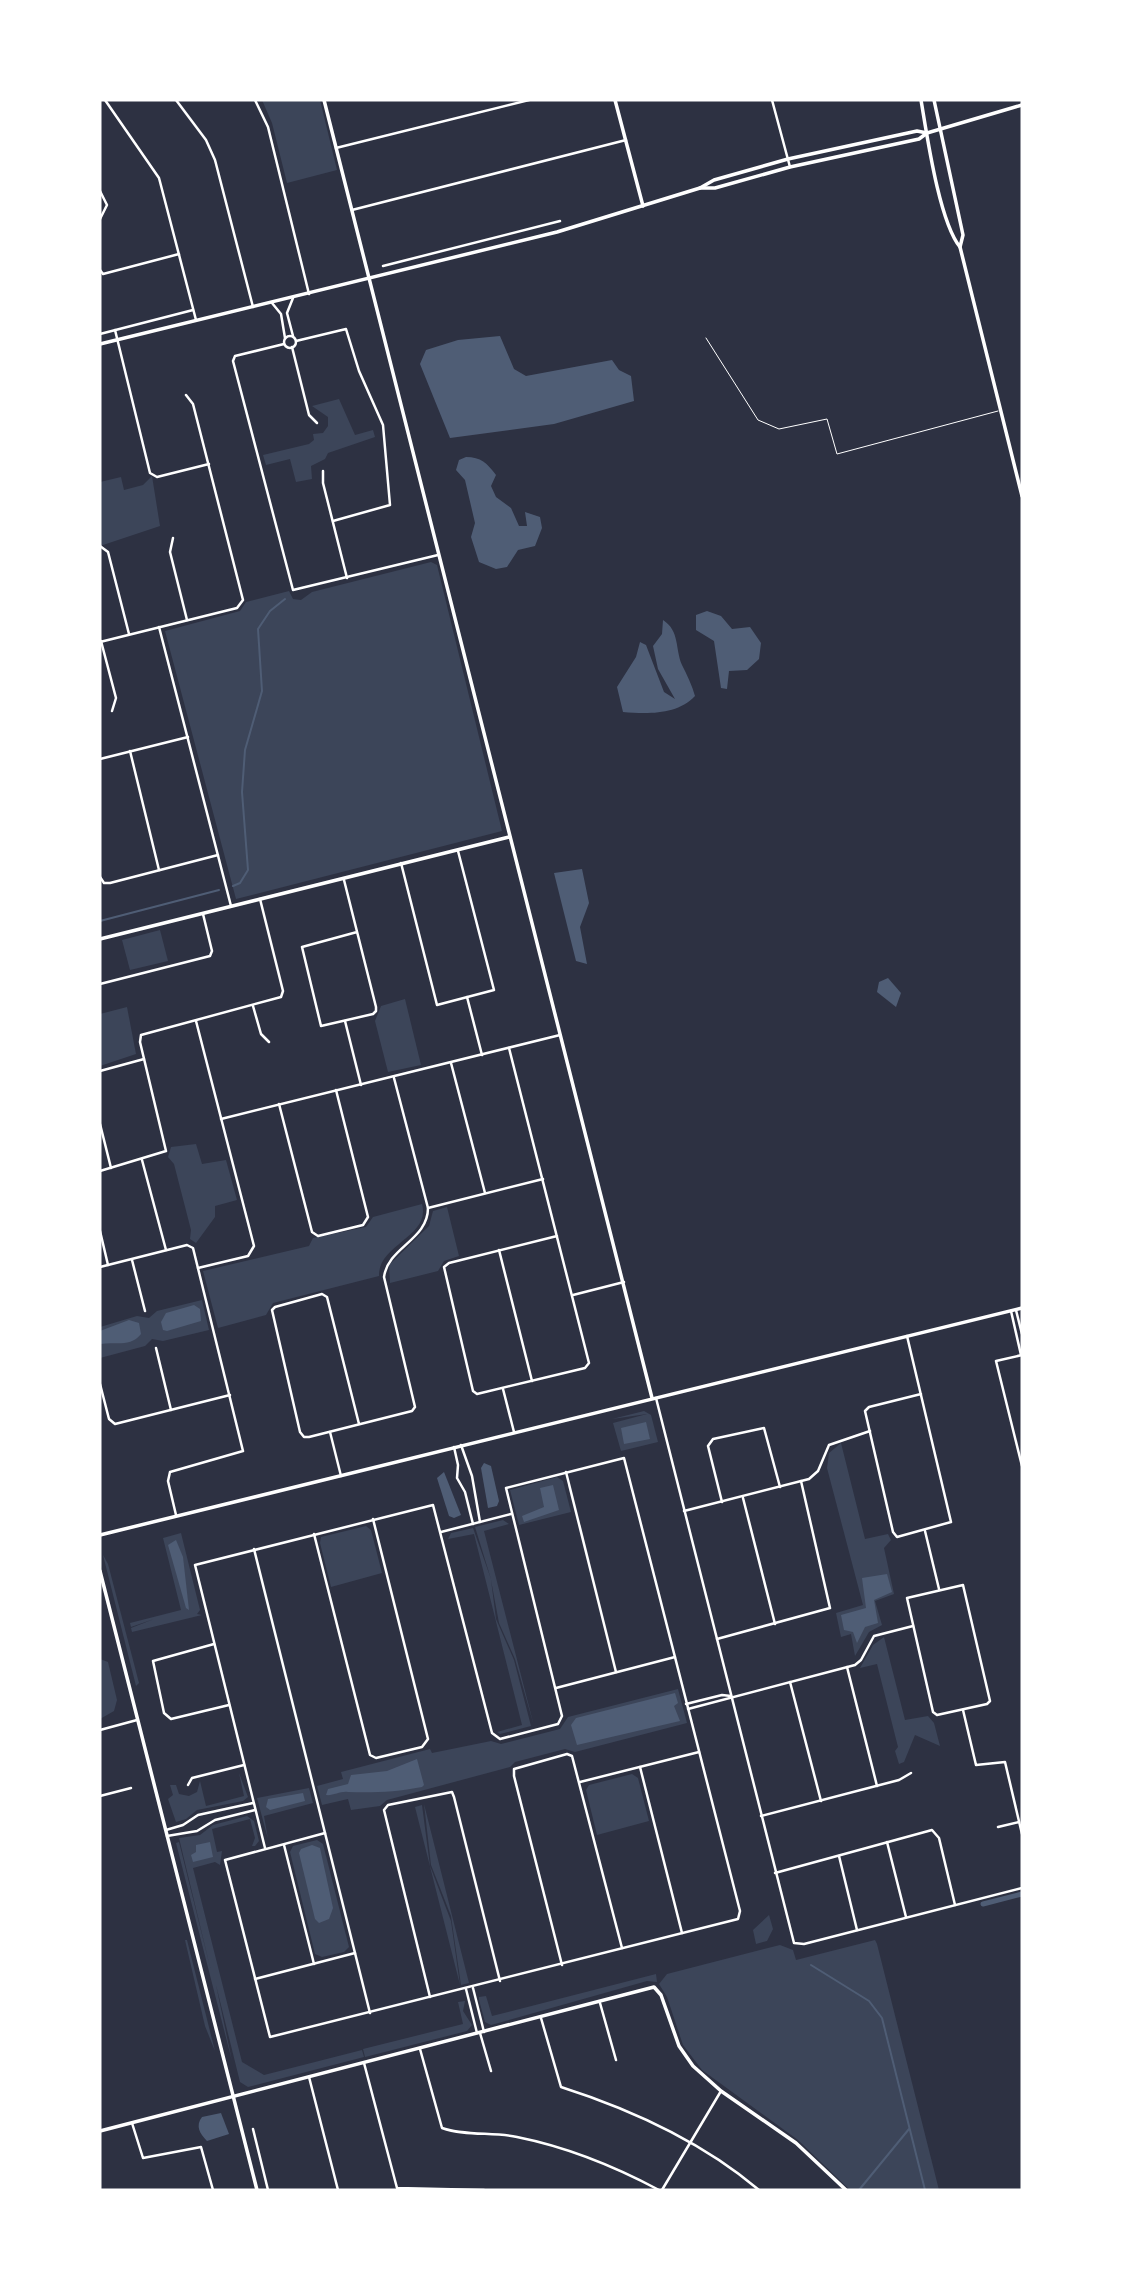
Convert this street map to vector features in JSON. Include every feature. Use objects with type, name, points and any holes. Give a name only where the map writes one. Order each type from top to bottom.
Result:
[{"type":"main road","points":[[324,100],[509,837],[654,1398]]},
{"type":"main road","points":[[615,100],[643,206]]},
{"type":"main road","points":[[921,100],[951,236],[960,247],[1022,496]]},
{"type":"main road","points":[[934,100],[963,235],[960,247]]},
{"type":"main road","points":[[700,188],[715,188],[790,167],[919,139],[927,133],[1022,104]]},
{"type":"main road","points":[[100,344],[509,244],[643,206],[700,188],[713,180],[788,159],[917,131],[927,133]]},
{"type":"main road","points":[[100,939],[509,837]]},
{"type":"main road","points":[[100,1535],[1022,1308]]},
{"type":"main road","points":[[100,1571],[257,2190]]},
{"type":"main road","points":[[100,2131],[600,2003],[650,1987],[659,1990],[682,2053],[721,2091],[796,2143],[846,2190]]},
{"type":"street","points":[[105,100],[154,168],[196,320]]},
{"type":"street","points":[[176,100],[206,140],[215,160],[253,307]]},
{"type":"street","points":[[255,100],[268,127],[309,294]]},
{"type":"street","points":[[336,148],[529,100]]},
{"type":"street","points":[[772,100],[790,167]]},
{"type":"street","points":[[352,210],[626,140]]},
{"type":"street","points":[[100,191],[107,205],[100,219]]},
{"type":"street","points":[[383,266],[560,221]]},
{"type":"street","points":[[506,235],[509,244]]},
{"type":"street","points":[[100,270],[103,274],[179,254]]},
{"type":"street","points":[[429,254],[431,264]]},
{"type":"street","points":[[293,298],[287,313],[296,341]]},
{"type":"street","points":[[272,303],[281,314],[284,344]]},
{"type":"street","points":[[100,334],[193,310]]},
{"type":"street","points":[[115,330],[152,476],[209,464]]},
{"type":"street","points":[[317,424],[309,415],[292,347],[296,341],[346,330],[359,371],[383,425],[388,449],[390,505],[333,521]]},
{"type":"street","points":[[285,338],[293,336]]},
{"type":"street","points":[[292,347],[284,344],[234,356],[236,374],[296,592],[439,555]]},
{"type":"street","points":[[112,711],[116,698],[101,641],[242,605],[243,600],[194,404],[186,395]]},
{"type":"street","points":[[323,471],[347,578]]},
{"type":"street","points":[[173,538],[170,552],[187,620]]},
{"type":"street","points":[[100,547],[105,547],[129,634]]},
{"type":"street","points":[[159,626],[231,906]]},
{"type":"street","points":[[100,759],[188,737]]},
{"type":"street","points":[[130,751],[159,870]]},
{"type":"street","points":[[401,863],[437,1005],[467,998],[494,990],[458,849]]},
{"type":"street","points":[[100,877],[104,883],[218,855]]},
{"type":"street","points":[[344,878],[358,932],[376,1011],[321,1026],[302,947],[358,932]]},
{"type":"street","points":[[100,1171],[166,1152],[139,1037],[281,997],[283,990],[260,899]]},
{"type":"street","points":[[100,984],[212,954],[202,913]]},
{"type":"street","points":[[467,998],[482,1055]]},
{"type":"street","points":[[253,1006],[261,1034],[269,1042]]},
{"type":"street","points":[[196,1021],[253,1252],[198,1268]]},
{"type":"street","points":[[345,1021],[361,1085]]},
{"type":"street","points":[[221,1119],[560,1035]]},
{"type":"street","points":[[509,1048],[543,1179],[572,1295],[588,1366],[477,1394],[473,1391],[444,1267],[449,1263],[557,1236]]},
{"type":"street","points":[[100,1070],[144,1059]]},
{"type":"street","points":[[452,1063],[485,1193]]},
{"type":"street","points":[[359,1424],[327,1297],[322,1294],[272,1310],[300,1432],[304,1437],[330,1432],[412,1411],[415,1407],[384,1277],[391,1258],[423,1228],[428,1220],[428,1208],[394,1078]]},
{"type":"street","points":[[279,1104],[315,1235],[368,1222],[336,1090]]},
{"type":"street","points":[[100,1124],[111,1168]]},
{"type":"street","points":[[142,1160],[166,1250]]},
{"type":"street","points":[[428,1208],[543,1179]]},
{"type":"street","points":[[100,1231],[108,1265]]},
{"type":"street","points":[[100,1267],[191,1245],[198,1268],[243,1451],[168,1475],[176,1517]]},
{"type":"street","points":[[499,1250],[532,1381]]},
{"type":"street","points":[[132,1259],[145,1311]]},
{"type":"street","points":[[572,1295],[624,1282]]},
{"type":"street","points":[[1013,1310],[1022,1334]]},
{"type":"street","points":[[1013,1310],[1022,1355],[996,1361],[1022,1466]]},
{"type":"street","points":[[907,1336],[921,1394],[951,1524],[895,1537],[866,1408],[921,1394]]},
{"type":"street","points":[[156,1349],[171,1410]]},
{"type":"street","points":[[100,1384],[111,1423],[230,1395]]},
{"type":"street","points":[[503,1389],[514,1432]]},
{"type":"street","points":[[654,1398],[793,1940],[798,1944],[1022,1888]]},
{"type":"street","points":[[722,1502],[709,1442],[764,1428],[780,1486]]},
{"type":"street","points":[[684,1511],[801,1482],[817,1474],[829,1445],[870,1431]]},
{"type":"street","points":[[330,1432],[341,1476]]},
{"type":"street","points":[[461,1445],[472,1476],[480,1522]]},
{"type":"street","points":[[454,1447],[458,1465],[457,1478],[465,1492],[473,1524]]},
{"type":"street","points":[[265,1848],[195,1566],[433,1505],[494,1738],[500,1739],[562,1721],[506,1488],[624,1458],[740,1916],[736,1920],[622,1950],[270,2037],[225,1859],[325,1833]]},
{"type":"street","points":[[565,1471],[616,1672]]},
{"type":"street","points":[[716,1639],[830,1608],[801,1482]]},
{"type":"street","points":[[743,1496],[775,1623]]},
{"type":"street","points":[[441,1532],[511,1514]]},
{"type":"street","points":[[314,1534],[373,1758],[422,1747],[428,1742],[373,1519]]},
{"type":"street","points":[[925,1531],[939,1589]]},
{"type":"street","points":[[254,1549],[370,2013]]},
{"type":"street","points":[[963,1585],[989,1702],[935,1715],[907,1597],[939,1589],[963,1585]]},
{"type":"street","points":[[688,1709],[847,1667],[861,1660],[874,1636],[913,1626]]},
{"type":"street","points":[[214,1644],[157,1658],[152,1664],[166,1718],[229,1705]]},
{"type":"street","points":[[556,1688],[675,1657]]},
{"type":"street","points":[[847,1667],[877,1786]]},
{"type":"street","points":[[790,1682],[821,1801]]},
{"type":"street","points":[[687,1704],[722,1695],[731,1696]]},
{"type":"street","points":[[963,1710],[977,1766],[1004,1761],[1022,1834]]},
{"type":"street","points":[[100,1730],[138,1720]]},
{"type":"street","points":[[580,1782],[699,1752]]},
{"type":"street","points":[[562,1965],[514,1769],[566,1754],[572,1756],[580,1782],[622,1950]]},
{"type":"street","points":[[188,1785],[192,1778],[244,1765]]},
{"type":"street","points":[[640,1767],[682,1933]]},
{"type":"street","points":[[761,1816],[877,1786],[911,1773]]},
{"type":"street","points":[[100,1796],[131,1788]]},
{"type":"street","points":[[430,1998],[385,1807],[452,1792],[500,1981]]},
{"type":"street","points":[[166,1830],[183,1825],[198,1815],[253,1803]]},
{"type":"street","points":[[167,1836],[197,1831],[215,1820],[255,1810]]},
{"type":"street","points":[[998,1827],[1019,1822]]},
{"type":"street","points":[[775,1873],[935,1830],[955,1905]]},
{"type":"street","points":[[887,1842],[906,1918]]},
{"type":"street","points":[[284,1843],[314,1964]]},
{"type":"street","points":[[839,1856],[858,1930]]},
{"type":"street","points":[[255,1979],[355,1953]]},
{"type":"street","points":[[473,1987],[481,2033]]},
{"type":"street","points":[[466,1989],[491,2071]]},
{"type":"street","points":[[600,2003],[616,2060]]},
{"type":"street","points":[[541,2018],[561,2087],[634,2113],[691,2142],[759,2190]]},
{"type":"street","points":[[420,2049],[442,2128],[516,2137],[557,2146],[628,2173],[661,2190],[721,2091]]},
{"type":"street","points":[[364,2063],[397,2188],[484,2190]]},
{"type":"street","points":[[309,2077],[338,2190]]},
{"type":"street","points":[[132,2123],[141,2157],[200,2146],[213,2190]]},
{"type":"street","points":[[253,2129],[268,2190]]},
{"type":"street","points":[[256,2185],[266,2182]]},
{"type":"lane","points":[[706,338],[758,420],[779,429],[827,419],[837,454],[1000,411]]},
{"type":"shaded area","points":[[262,100],[320,100],[337,170],[287,183],[272,123]]},
{"type":"shaded area","points":[[500,336],[514,369],[526,376],[612,360],[619,370],[631,376],[634,401],[554,424],[450,438],[420,364],[426,350],[458,340]]},
{"type":"shaded area","points":[[339,399],[355,435],[373,430],[375,437],[328,453],[325,459],[311,466],[312,479],[296,482],[290,459],[266,465],[263,455],[309,444],[314,440],[313,434],[323,433],[328,426],[328,417],[312,406]]},
{"type":"shaded area","points":[[466,457],[476,458],[490,467],[496,475],[491,486],[496,497],[511,508],[519,526],[527,526],[525,512],[540,517],[542,528],[535,546],[518,550],[507,567],[496,569],[479,562],[471,537],[475,523],[465,480],[456,470],[459,460]]},
{"type":"shaded area","points":[[152,476],[160,526],[100,546],[100,482],[121,477],[124,490],[143,485]]},
{"type":"shaded area","points":[[431,562],[437,565],[502,831],[236,899],[165,631],[240,611],[246,602],[289,591],[293,599],[301,600],[312,592]]},
{"type":"shaded area","points":[[707,611],[721,616],[732,629],[750,627],[761,643],[759,659],[747,670],[729,671],[727,689],[721,688],[714,641],[696,630],[696,615]]},
{"type":"shaded area","points":[[663,620],[675,635],[680,659],[695,696],[671,710],[652,713],[623,712],[617,687],[636,657],[640,642],[646,645],[664,692],[675,699],[658,669],[653,646],[662,634]]},
{"type":"shaded area","points":[[582,869],[589,903],[580,927],[587,964],[576,961],[554,873]]},
{"type":"shaded area","points":[[160,930],[168,961],[130,970],[122,940]]},
{"type":"shaded area","points":[[888,978],[901,993],[896,1007],[877,992],[879,982]]},
{"type":"shaded area","points":[[405,999],[421,1065],[388,1072],[375,1021],[381,1006]]},
{"type":"shaded area","points":[[127,1007],[136,1054],[100,1066],[100,1014]]},
{"type":"shaded area","points":[[196,1144],[202,1164],[226,1160],[237,1200],[215,1206],[215,1217],[196,1243],[190,1239],[191,1230],[174,1164],[168,1157],[171,1147]]},
{"type":"shaded area","points":[[422,1204],[423,1215],[419,1225],[387,1256],[381,1265],[379,1276],[273,1303],[266,1315],[218,1328],[203,1271],[309,1246],[313,1238],[366,1227],[373,1217]]},
{"type":"shaded area","points":[[447,1207],[459,1256],[444,1261],[438,1271],[390,1283],[389,1265],[429,1226],[433,1211]]},
{"type":"shaded area","points":[[202,1300],[209,1330],[163,1341],[152,1339],[145,1346],[100,1358],[100,1327],[137,1316],[149,1318],[157,1311]]},
{"type":"shaded area","points":[[194,1305],[200,1309],[201,1321],[163,1330],[161,1322],[166,1313]]},
{"type":"shaded area","points":[[129,1320],[139,1323],[141,1334],[137,1338],[127,1343],[100,1344],[100,1331]]},
{"type":"shaded area","points":[[644,1411],[651,1415],[658,1442],[621,1451],[613,1423],[647,1414],[612,1419]]},
{"type":"shaded area","points":[[646,1422],[650,1439],[624,1444],[621,1428]]},
{"type":"shaded area","points":[[841,1443],[865,1539],[888,1534],[891,1540],[884,1548],[894,1594],[875,1601],[882,1625],[869,1632],[855,1656],[851,1634],[841,1637],[836,1613],[863,1605],[827,1468],[829,1453]]},
{"type":"shaded area","points":[[484,1463],[491,1466],[499,1501],[497,1506],[488,1508],[481,1468]]},
{"type":"shaded area","points":[[444,1472],[461,1515],[454,1518],[449,1516],[437,1478]]},
{"type":"shaded area","points":[[557,1477],[563,1481],[571,1512],[519,1525],[510,1490]]},
{"type":"shaded area","points":[[553,1485],[559,1510],[524,1522],[522,1516],[544,1507],[540,1488]]},
{"type":"shaded area","points":[[503,1520],[509,1524],[484,1531],[534,1726],[515,1659],[499,1623],[491,1580],[496,1619],[514,1660],[531,1726],[500,1734],[497,1732],[522,1725],[474,1534],[448,1539],[451,1533],[473,1528],[491,1579],[475,1527]]},
{"type":"shaded area","points":[[366,1526],[371,1530],[382,1573],[331,1587],[320,1543],[321,1537]]},
{"type":"shaded area","points":[[181,1533],[200,1610],[197,1614],[202,1615],[132,1632],[131,1628],[154,1619],[131,1627],[130,1623],[181,1610],[163,1538]]},
{"type":"shaded area","points":[[176,1540],[183,1557],[189,1610],[186,1608],[168,1545]]},
{"type":"shaded area","points":[[103,1555],[108,1564],[139,1683],[136,1686]]},
{"type":"shaded area","points":[[887,1574],[892,1592],[874,1600],[878,1623],[865,1627],[857,1643],[853,1632],[844,1630],[841,1615],[866,1608],[862,1578]]},
{"type":"shaded area","points":[[884,1637],[905,1720],[928,1716],[934,1723],[940,1746],[915,1735],[904,1762],[899,1764],[895,1751],[898,1747],[877,1664],[860,1668],[873,1645]]},
{"type":"shaded area","points":[[100,1659],[108,1662],[117,1700],[114,1711],[100,1719]]},
{"type":"shaded area","points":[[678,1689],[687,1723],[575,1752],[565,1749],[515,1762],[510,1767],[387,1800],[380,1806],[351,1810],[348,1799],[322,1805],[317,1786],[343,1779],[341,1772],[430,1749],[432,1753],[491,1741],[501,1744],[560,1729],[568,1717]]},
{"type":"shaded area","points":[[675,1693],[678,1703],[674,1706],[680,1721],[577,1745],[571,1725],[576,1718]]},
{"type":"shaded area","points":[[417,1759],[424,1785],[422,1787],[326,1795],[328,1789],[348,1784],[351,1775],[387,1771]]},
{"type":"shaded area","points":[[239,1773],[248,1797],[243,1801],[197,1810],[186,1819],[176,1822],[168,1799],[173,1795],[170,1785],[176,1785],[179,1794],[189,1796],[197,1792],[200,1781],[206,1806],[244,1796]]},
{"type":"shaded area","points":[[632,1774],[638,1778],[649,1821],[597,1835],[586,1790],[589,1785]]},
{"type":"shaded area","points":[[309,1788],[313,1803],[264,1816],[268,1839],[257,1798]]},
{"type":"shaded area","points":[[303,1793],[305,1801],[270,1810],[266,1807],[268,1799]]},
{"type":"shaded area","points":[[424,1804],[469,1983],[461,1985],[451,1916],[431,1865]]},
{"type":"shaded area","points":[[422,1805],[430,1866],[451,1921],[460,1985],[415,1807]]},
{"type":"shaded area","points":[[247,1816],[254,1821],[259,1841],[255,1846],[252,1846],[255,1838],[250,1819],[212,1829],[217,1852],[222,1851],[220,1865],[215,1862],[193,1868],[242,2062],[264,2075],[362,2050],[364,2057],[248,2087],[240,2082],[216,1985],[232,2061],[176,1843],[179,1842],[211,1971],[179,1838],[200,1835],[213,1825]]},
{"type":"shaded area","points":[[317,1840],[323,1844],[349,1947],[344,1952],[322,1957],[315,1954],[290,1852],[293,1846]]},
{"type":"shaded area","points":[[210,1842],[213,1857],[193,1862],[191,1855],[196,1852],[196,1845]]},
{"type":"shaded area","points":[[312,1845],[320,1848],[333,1908],[329,1919],[319,1923],[315,1919],[299,1853],[301,1849]]},
{"type":"shaded area","points":[[769,1915],[773,1929],[767,1941],[756,1944],[753,1930]]},
{"type":"shaded area","points":[[187,1940],[215,2051],[205,2026]]},
{"type":"shaded area","points":[[875,1940],[939,2190],[850,2190],[798,2140],[702,2070],[683,2045],[667,1997],[659,1984],[667,1974],[780,1945],[793,1950],[796,1960]]},
{"type":"shaded area","points":[[656,1974],[657,1982],[647,1981],[491,2025],[485,2022],[479,2000],[479,1997],[486,1996],[492,2016]]},
{"type":"shaded area","points":[[465,2001],[463,2011],[472,2025],[467,2031],[365,2057],[363,2049],[463,2024],[458,2002]]},
{"type":"shaded area","points":[[221,2113],[229,2134],[207,2141],[199,2130],[200,2120],[202,2117]]},
{"type":"waterway","points":[[233,886],[240,883],[248,870],[242,792],[245,750],[262,691],[258,629],[270,611],[285,599]]},
{"type":"waterway","points":[[100,921],[219,890]]},
{"type":"waterway","points":[[983,1904],[1022,1894]]},
{"type":"waterway","points":[[811,1965],[869,2001],[882,2018],[925,2190]]},
{"type":"waterway","points":[[859,2190],[909,2129]]}]
